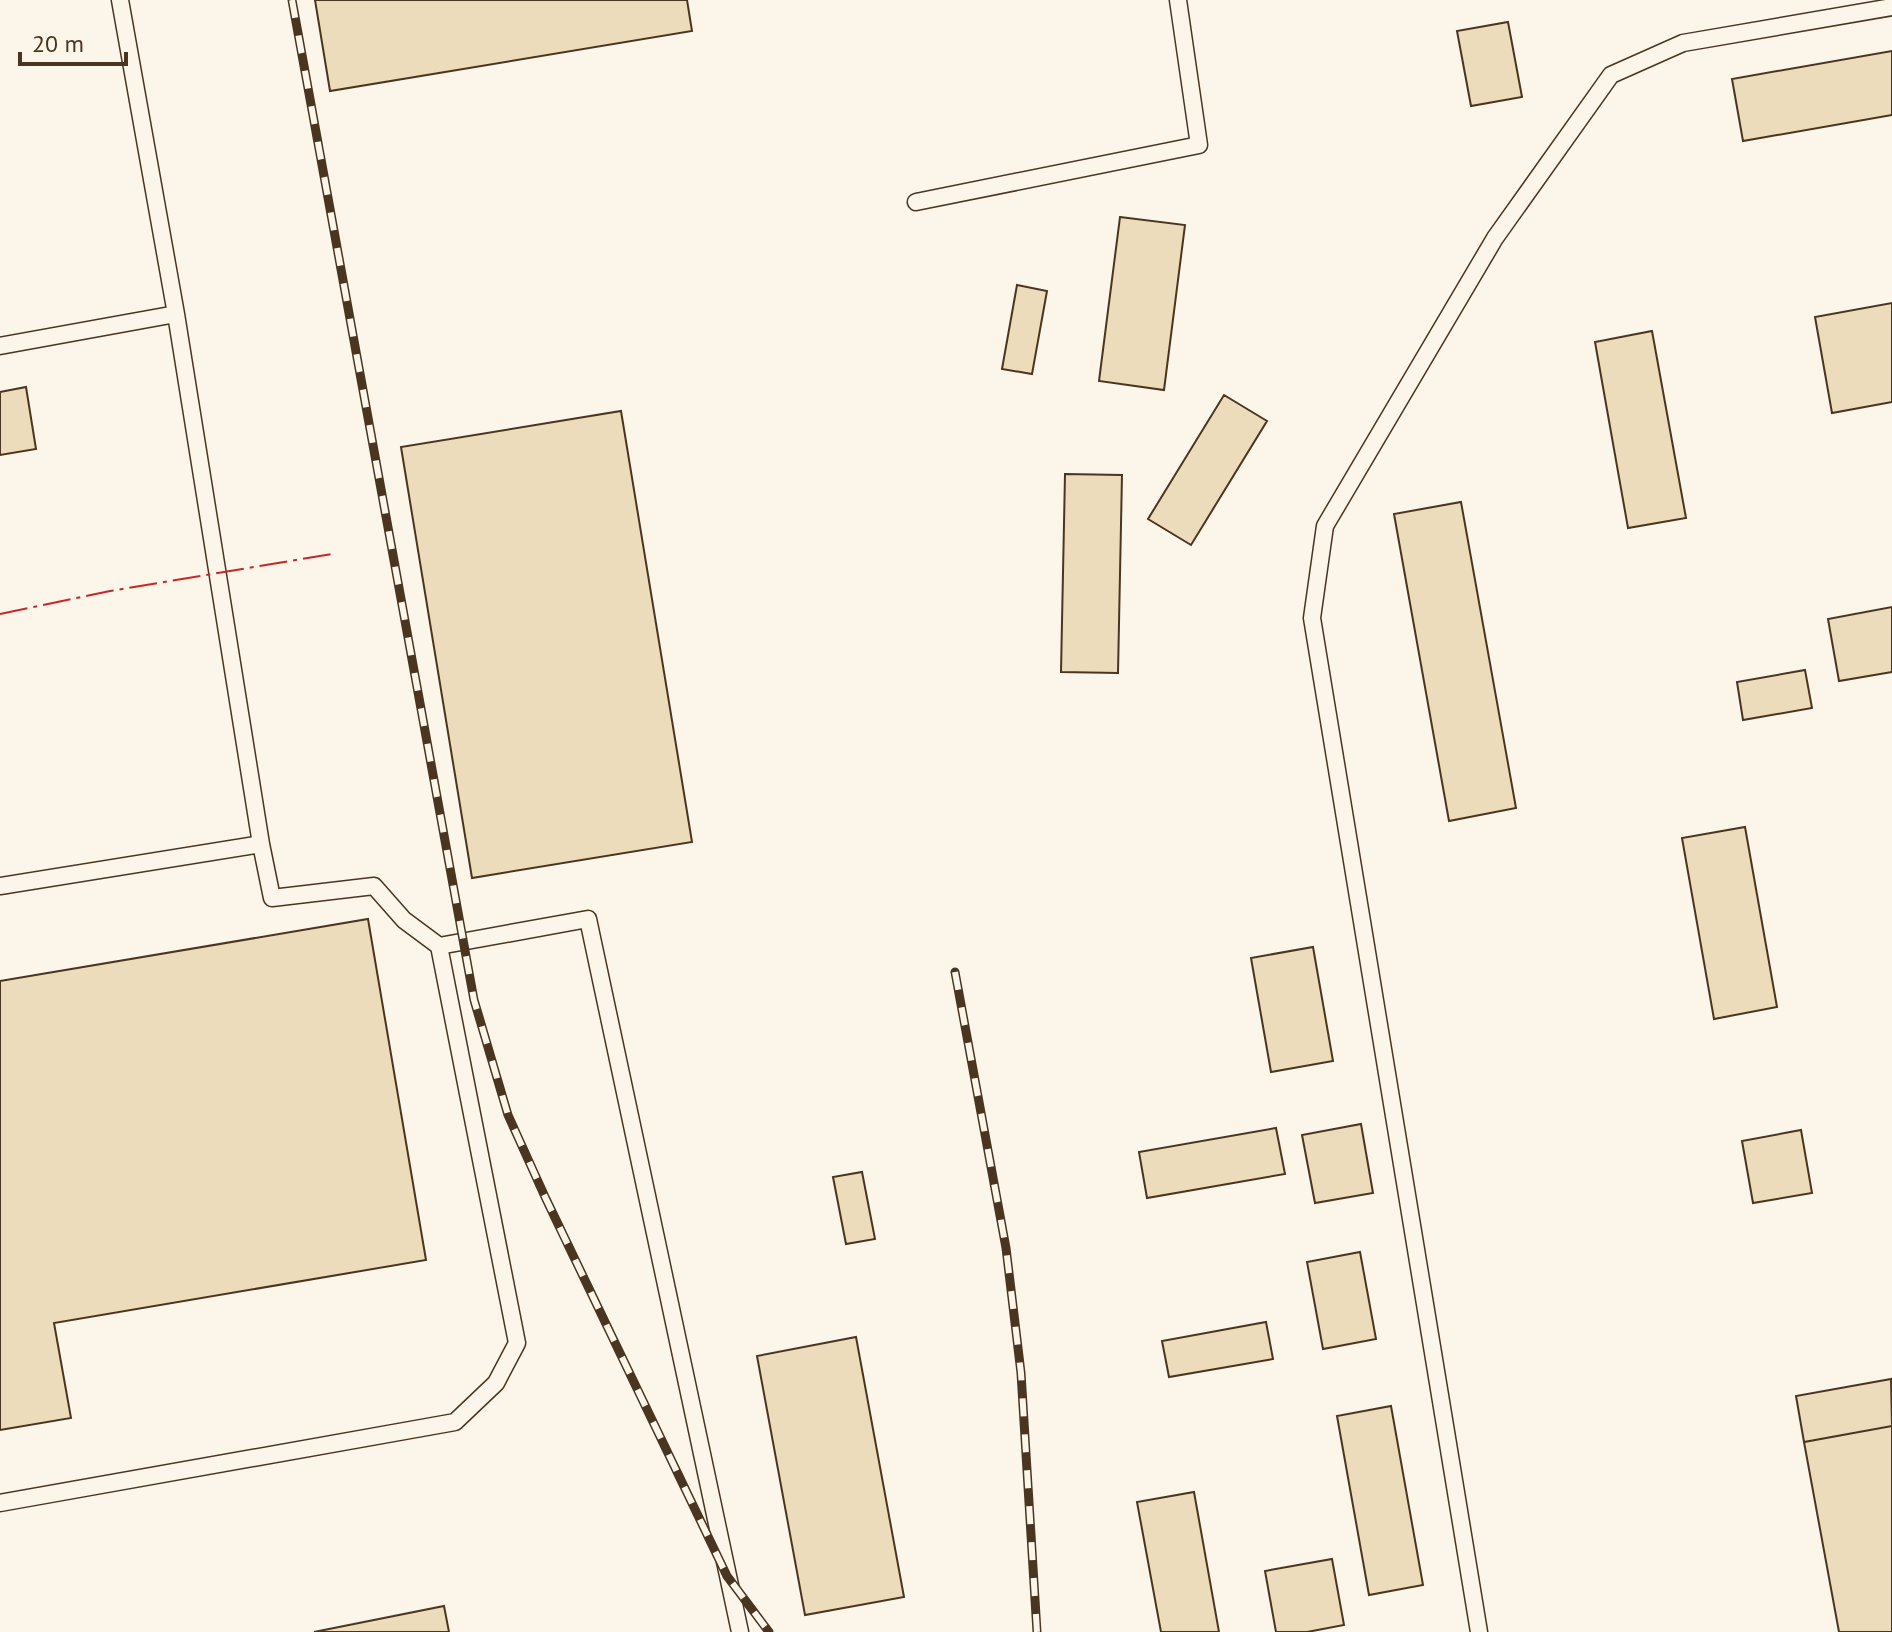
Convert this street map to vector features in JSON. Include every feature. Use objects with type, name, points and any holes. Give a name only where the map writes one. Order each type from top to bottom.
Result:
[{"type":"lane","points":[[0,1503],[455,1422],[496,1383],[517,1343],[439,946],[404,920],[374,886],[272,898],[176,314],[120,0]]},
{"type":"lane","points":[[916,202],[1199,145],[1178,0]]},
{"type":"lane","points":[[1479,1632],[1312,618],[1325,526],[1495,238],[1611,75],[1683,43],[1892,7]]},
{"type":"lane","points":[[0,346],[176,314]]},
{"type":"lane","points":[[0,886],[261,844]]},
{"type":"lane","points":[[439,946],[588,919],[740,1632]]},
{"type":"building","points":[[315,0],[687,0],[692,31],[330,91]]},
{"type":"building","points":[[1508,22],[1522,97],[1471,106],[1457,31]]},
{"type":"building","points":[[1892,51],[1892,115],[1743,141],[1732,79]]},
{"type":"building","points":[[1120,217],[1185,225],[1164,390],[1099,381]]},
{"type":"building","points":[[1017,285],[1047,291],[1032,374],[1002,369]]},
{"type":"building","points":[[1892,303],[1892,402],[1832,413],[1815,317]]},
{"type":"building","points":[[1652,331],[1686,518],[1628,528],[1595,342]]},
{"type":"building","points":[[26,387],[36,449],[0,455],[0,392]]},
{"type":"building","points":[[1224,395],[1267,421],[1191,545],[1148,519]]},
{"type":"building","points":[[621,411],[692,842],[472,878],[401,447]]},
{"type":"building","points":[[1065,474],[1122,475],[1118,673],[1061,672]]},
{"type":"building","points":[[1461,502],[1516,808],[1449,821],[1394,514]]},
{"type":"building","points":[[1892,607],[1892,672],[1839,681],[1828,619]]},
{"type":"building","points":[[1805,670],[1812,708],[1743,720],[1737,682]]},
{"type":"building","points":[[1745,827],[1777,1007],[1714,1019],[1682,838]]},
{"type":"building","points":[[368,919],[426,1260],[54,1323],[71,1418],[0,1430],[0,981]]},
{"type":"building","points":[[1313,947],[1333,1061],[1271,1072],[1251,958]]},
{"type":"building","points":[[1361,1124],[1373,1193],[1315,1203],[1302,1135]]},
{"type":"building","points":[[1276,1128],[1285,1174],[1147,1198],[1139,1152]]},
{"type":"building","points":[[1801,1130],[1812,1193],[1753,1203],[1742,1141]]},
{"type":"building","points":[[862,1172],[875,1239],[846,1244],[833,1177]]},
{"type":"building","points":[[1360,1252],[1376,1339],[1323,1349],[1307,1262]]},
{"type":"building","points":[[1266,1322],[1273,1359],[1169,1377],[1162,1341]]},
{"type":"building","points":[[856,1337],[904,1597],[805,1615],[757,1356]]},
{"type":"building","points":[[1891,1379],[1892,1426],[1804,1442],[1796,1396]]},
{"type":"building","points":[[1391,1406],[1423,1585],[1369,1595],[1337,1416]]},
{"type":"building","points":[[1892,1426],[1892,1632],[1839,1632],[1804,1442]]},
{"type":"building","points":[[1194,1492],[1219,1632],[1161,1632],[1137,1502]]},
{"type":"building","points":[[1332,1559],[1344,1625],[1307,1632],[1276,1632],[1265,1571]]},
{"type":"building","points":[[444,1606],[449,1632],[314,1632]]},
{"type":"railway","points":[[292,0],[474,1000],[508,1115],[546,1199],[727,1576],[769,1632]]},
{"type":"railway","points":[[955,972],[1006,1248],[1021,1373],[1037,1632]]},
{"type":"power","points":[[0,614],[110,591],[332,554]]}]
